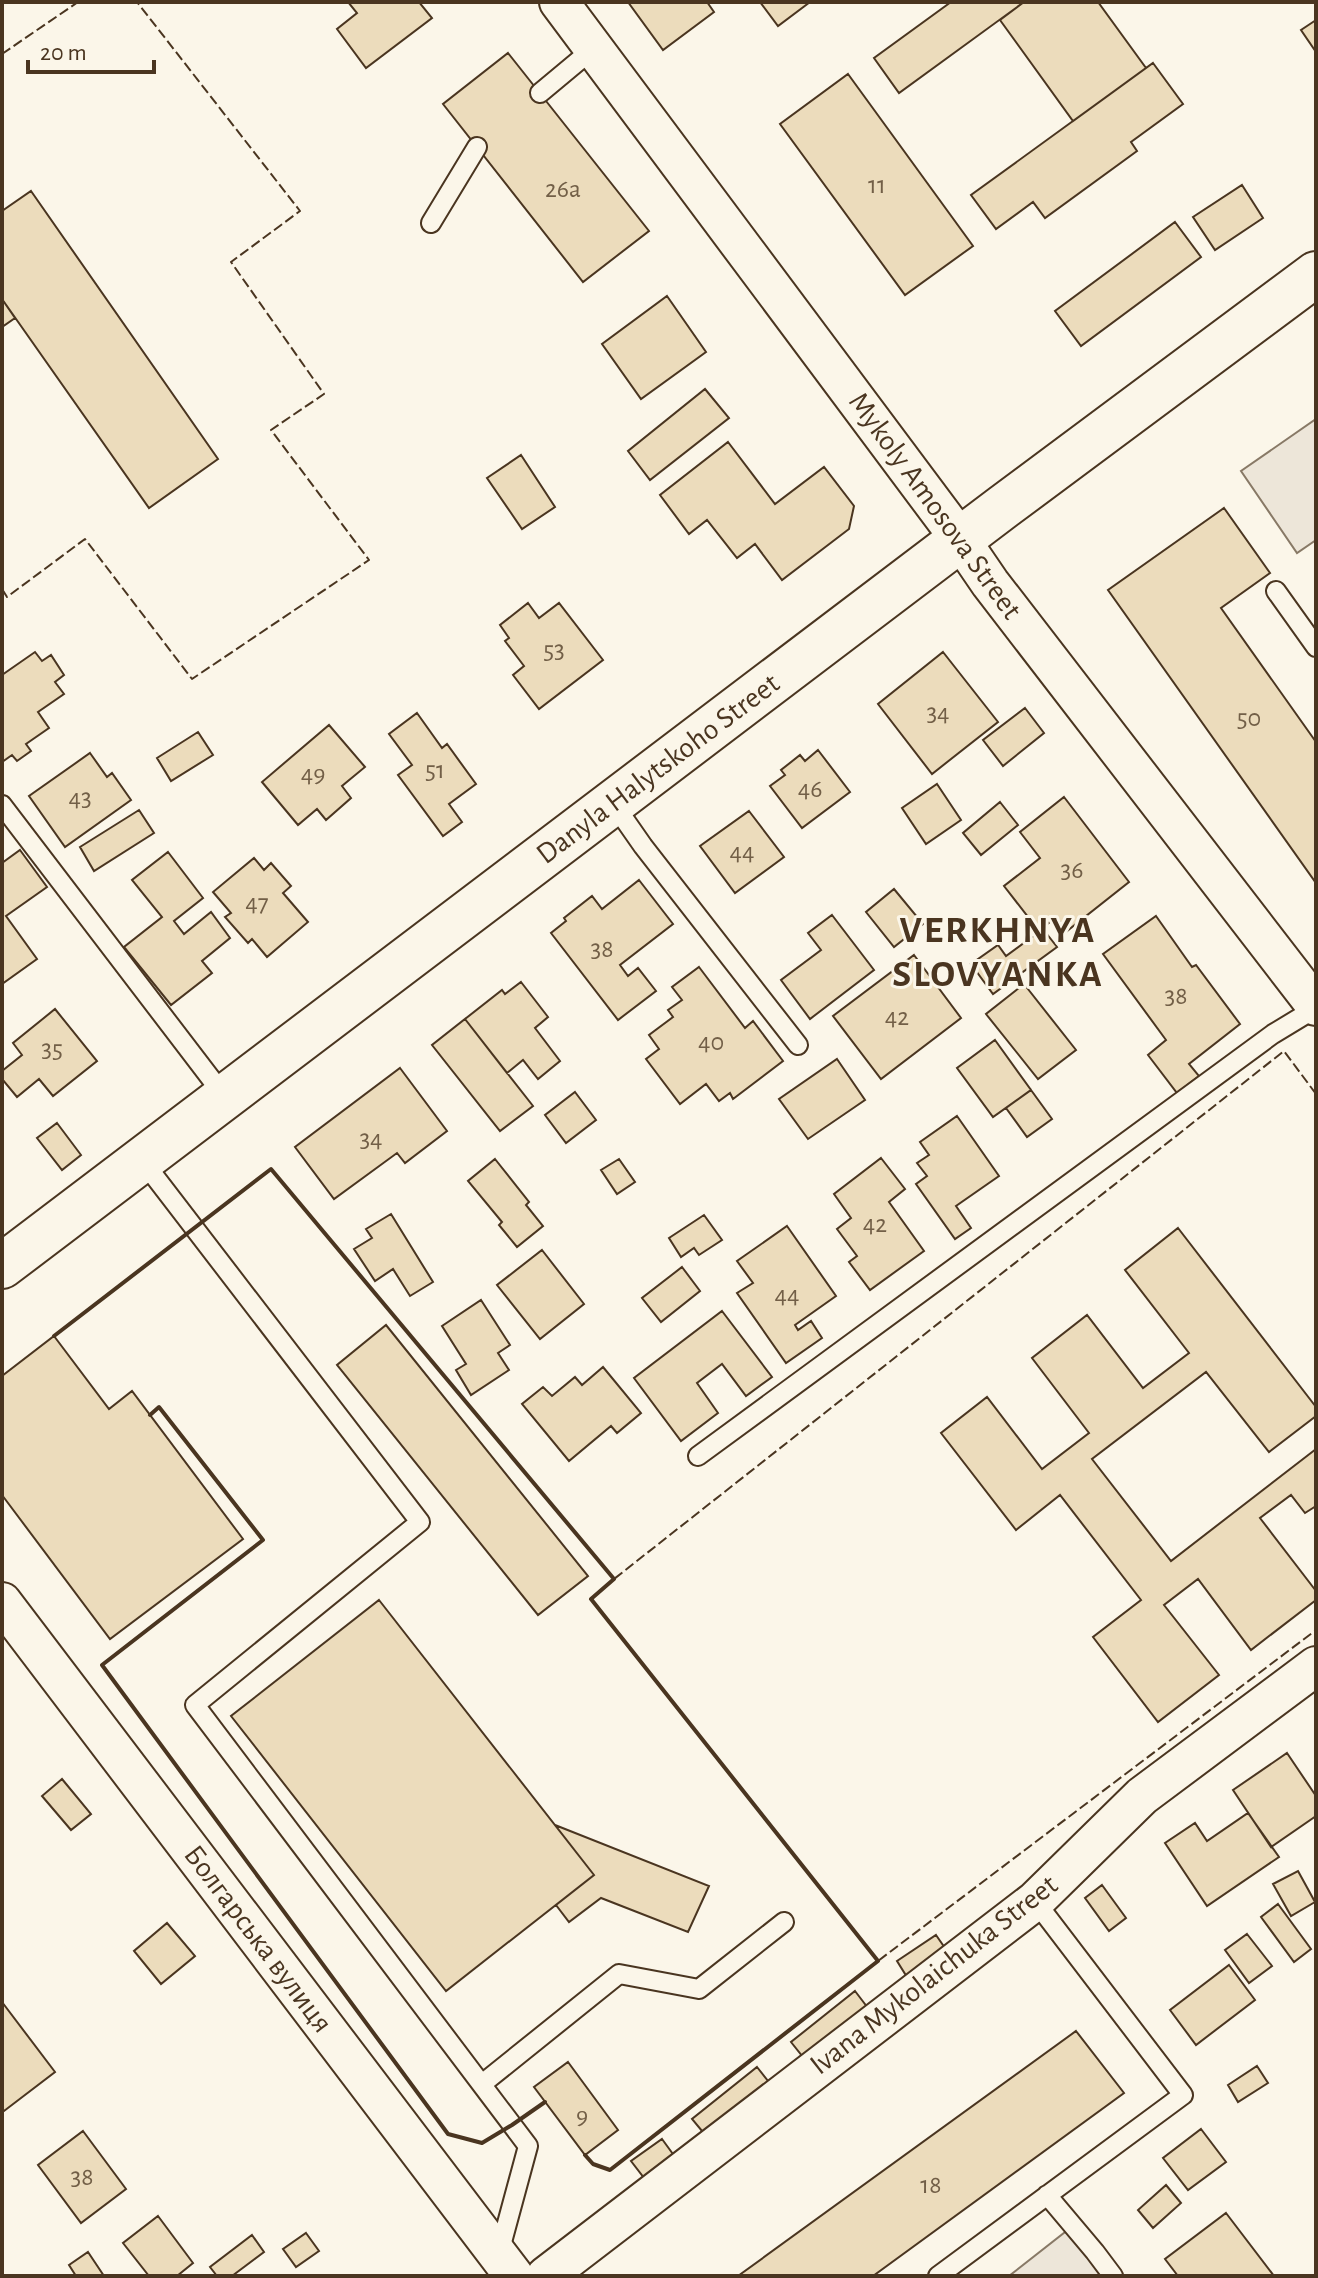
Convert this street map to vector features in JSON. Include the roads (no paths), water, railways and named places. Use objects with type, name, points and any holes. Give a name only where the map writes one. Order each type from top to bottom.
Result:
[{"type":"main road","name":"Danyla Halytskoho Street","points":[[2,1266],[960,539],[1316,274]]},
{"type":"street","name":"Mykoly Amosova Street","points":[[559,2],[990,583],[1316,1007]]},
{"type":"street","name":"Болгарська вулиця","points":[[2,1602],[506,2266]]},
{"type":"street","name":"Ivana Mykolaichuka Street","points":[[546,2276],[1035,1901],[1142,1796],[1316,1666]]},
{"type":"lane","points":[[540,93],[594,48]]},
{"type":"lane","points":[[431,223],[477,147]]},
{"type":"lane","points":[[1276,591],[1316,647]]},
{"type":"lane","points":[[613,803],[798,1045]]},
{"type":"lane","points":[[2,805],[225,1097]]},
{"type":"lane","points":[[698,1456],[1273,1034],[1316,1007]]},
{"type":"lane","points":[[142,1160],[420,1522],[195,1705],[528,2146],[506,2266]]},
{"type":"lane","points":[[938,2276],[1183,2095],[1035,1901]]},
{"type":"lane","points":[[482,2084],[619,1974],[699,1989],[784,1922]]},
{"type":"lane","points":[[1047,2195],[1113,2276]]},
{"type":"district","name":"VERKHNYA SLOVYANKA","points":[[998,953]]}]
